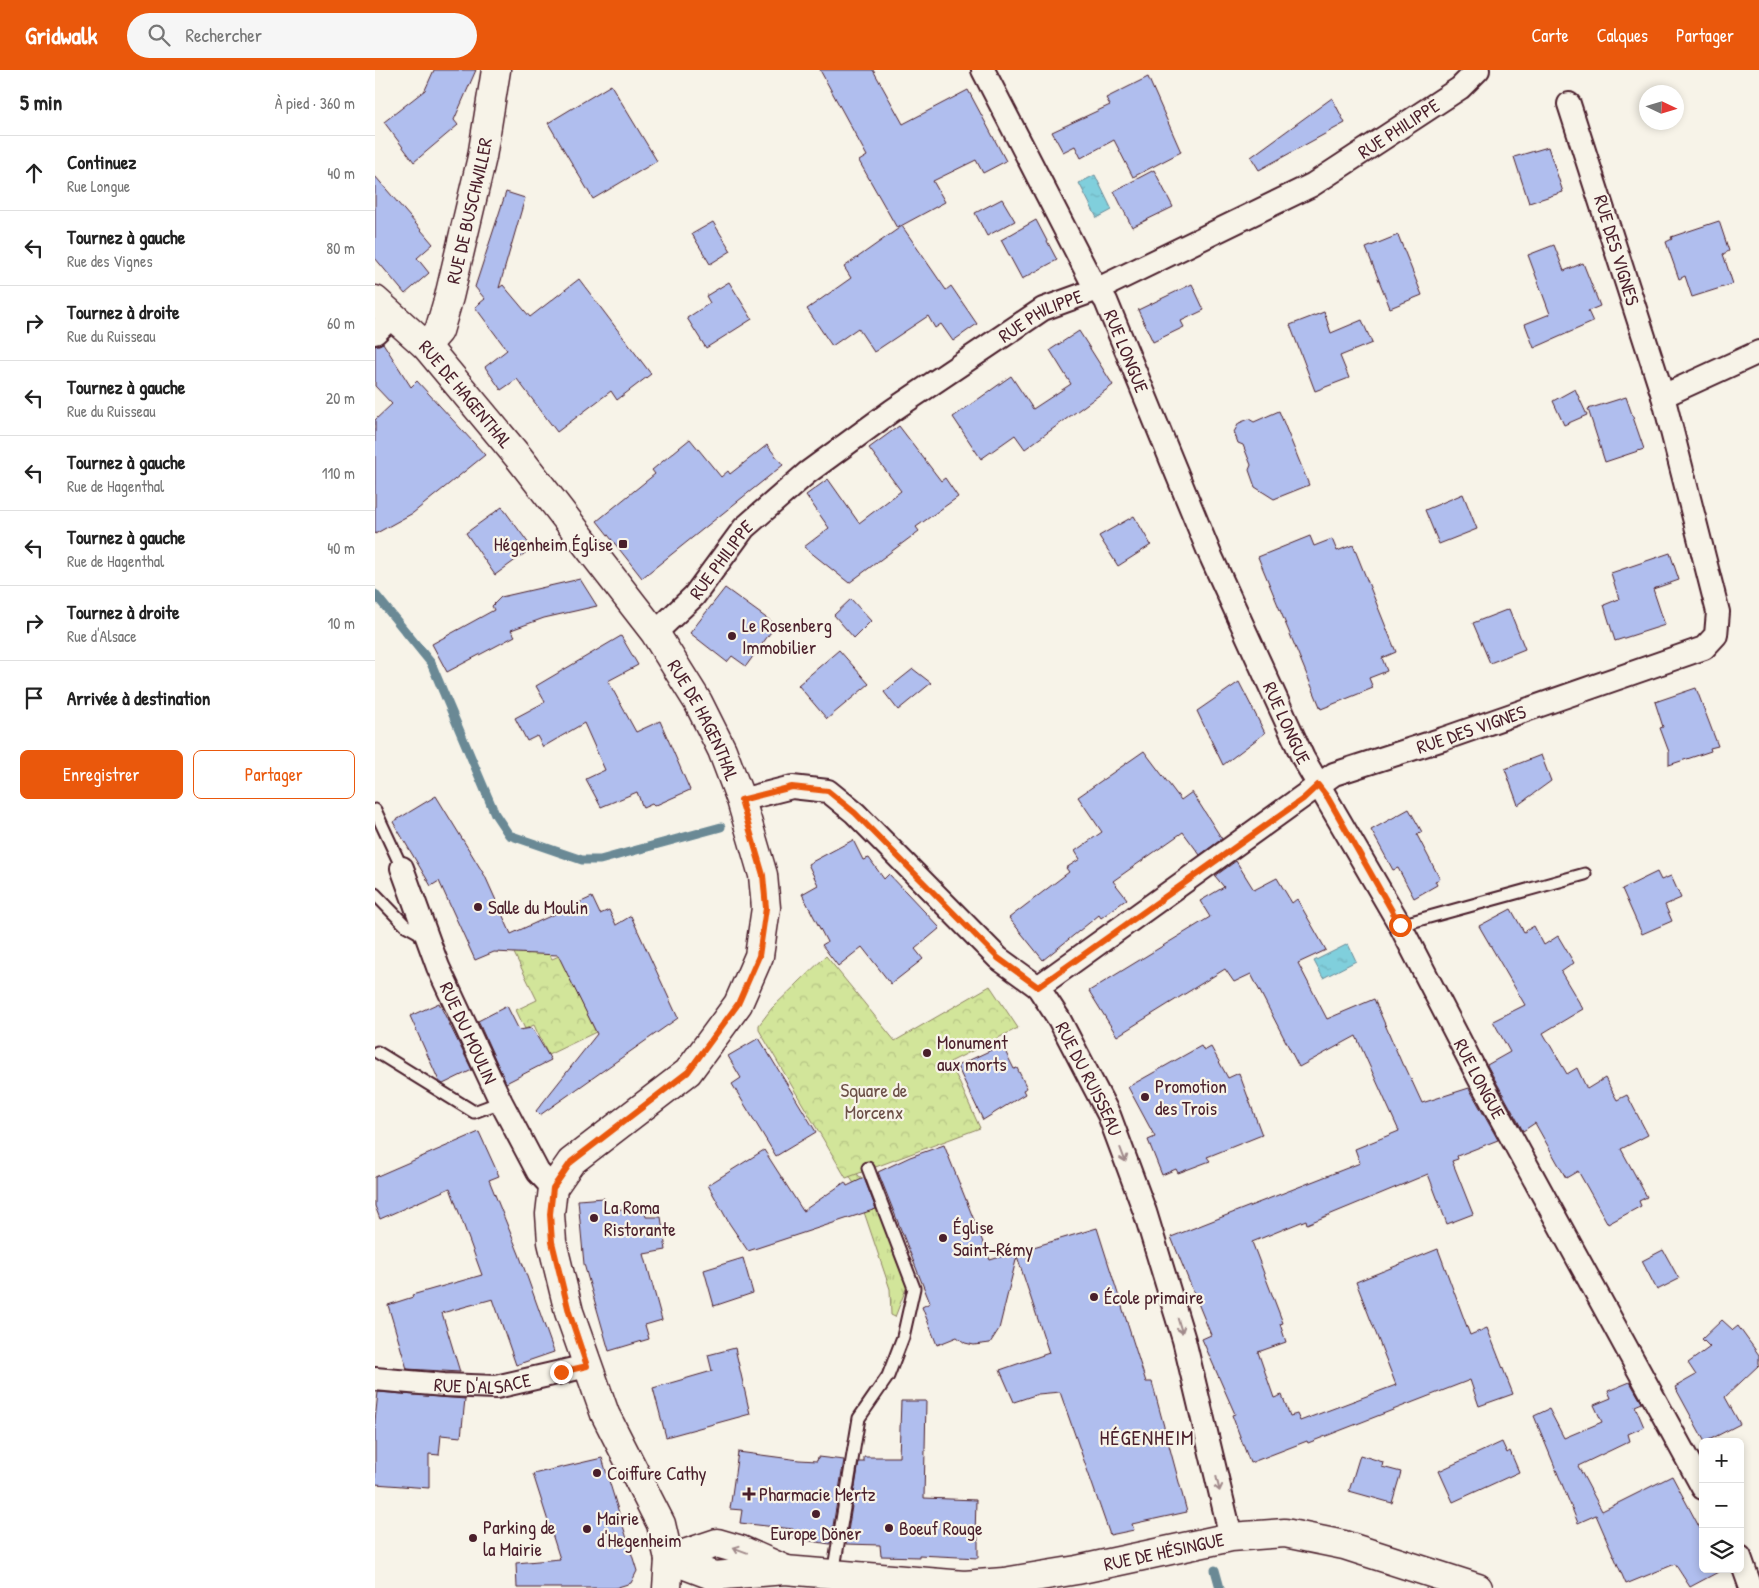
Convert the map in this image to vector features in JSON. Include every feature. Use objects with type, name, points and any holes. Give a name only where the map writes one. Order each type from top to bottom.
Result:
[{"type":"main road","name":"RUE DE BUSCHWILLER","points":[[426,346],[439,331],[449,297],[482,157],[496,70]]},
{"type":"main road","name":"RUE DE HAGENTHAL","points":[[381,316],[426,346],[520,459],[655,633],[698,702],[722,750],[741,800],[763,875],[766,908],[759,956],[738,1004],[688,1072],[571,1162],[553,1188],[550,1214],[552,1242],[569,1312],[605,1414],[661,1524],[669,1559],[667,1588]]},
{"type":"main road","name":"RUE DE HÉSINGUE","points":[[669,1559],[717,1543],[741,1550],[785,1570],[940,1584],[1004,1582],[1131,1559],[1231,1537],[1285,1533],[1344,1545],[1478,1588]]},
{"type":"main road","name":"RUE DE HÉSINGUE","points":[[669,1559],[714,1576],[744,1581],[785,1570]]},
{"type":"street","name":"RUE LONGUE","points":[[983,70],[1105,301],[1209,552],[1303,758],[1318,785],[1328,798],[1400,925],[1479,1078],[1700,1483]]},
{"type":"street","name":"RUE PHILIPPE","points":[[655,633],[694,596],[743,528],[807,473],[893,410],[1043,309],[1098,289],[1312,185],[1459,88],[1477,70]]},
{"type":"street","name":"RUE DES VIGNES","points":[[1038,987],[1303,799],[1334,774],[1443,739],[1704,648],[1716,635],[1718,612],[1663,396],[1569,104]]},
{"type":"street","points":[[1663,396],[1759,352]]},
{"type":"street","name":"RUE DU RUISSEAU","points":[[741,800],[792,787],[828,791],[855,813],[998,958],[1038,987],[1059,1019],[1109,1115],[1145,1212],[1184,1340],[1231,1537]]},
{"type":"street","name":"RUE DU MOULIN","points":[[403,868],[425,936],[501,1102],[538,1172],[553,1188]]},
{"type":"street","name":"RUE D'ALSACE","points":[[375,1379],[406,1383],[496,1387],[587,1366]]},
{"type":"street","points":[[1744,1568],[1751,1588]]},
{"type":"lane","points":[[375,810],[403,868]]},
{"type":"lane","points":[[1400,925],[1585,874]]},
{"type":"lane","points":[[375,894],[405,925],[425,936]]},
{"type":"lane","points":[[377,1052],[475,1112],[501,1102]]},
{"type":"lane","points":[[833,1575],[859,1418],[888,1376],[903,1337],[914,1288],[868,1168]]},
{"type":"green space","points":[[540,935],[552,959],[559,956],[596,1032],[548,1055],[534,1025],[525,1029],[516,1010],[537,1000],[512,949]]},
{"type":"green space","name":"Square de Morcenx","points":[[826,956],[895,1041],[990,986],[1018,1028],[950,1062],[980,1128],[846,1178],[759,1030],[759,1025],[772,1008]]},
{"type":"green space","points":[[821,1130],[859,1176],[866,1180],[907,1286],[895,1317],[891,1315],[890,1289],[864,1212],[869,1208]]},
{"type":"water","points":[[1095,175],[1112,210],[1097,218],[1079,183]]},
{"type":"water","points":[[1348,944],[1356,961],[1323,978],[1314,961]]},
{"type":"building","points":[[434,70],[476,70],[454,120],[458,125],[414,162],[384,122],[425,90]]},
{"type":"building","points":[[820,70],[873,70],[903,124],[968,90],[1006,161],[983,173],[976,160],[933,181],[945,202],[897,228],[859,161],[867,156]]},
{"type":"building","points":[[1148,77],[1181,152],[1133,177],[1114,140],[1081,158],[1075,146],[1063,152],[1052,132],[1110,105],[1106,98]]},
{"type":"building","points":[[611,85],[657,161],[593,199],[548,123]]},
{"type":"building","points":[[1332,98],[1345,123],[1259,170],[1251,157]]},
{"type":"building","points":[[1548,147],[1563,192],[1529,203],[1514,157]]},
{"type":"building","points":[[1154,170],[1173,207],[1132,227],[1114,191]]},
{"type":"building","points":[[375,176],[433,244],[417,258],[429,273],[405,294],[375,258]]},
{"type":"building","points":[[506,192],[525,198],[499,288],[503,285],[530,317],[579,279],[651,374],[617,400],[611,391],[557,432],[517,379],[501,390],[485,367],[507,350],[475,307],[485,299],[475,287]]},
{"type":"building","points":[[1002,199],[1015,221],[987,236],[975,213]]},
{"type":"building","points":[[1036,220],[1057,260],[1022,279],[1001,240]]},
{"type":"building","points":[[1719,221],[1729,251],[1723,254],[1733,284],[1692,297],[1685,276],[1679,279],[1666,242],[1672,239],[1671,237]]},
{"type":"building","points":[[713,222],[731,251],[710,264],[692,234]]},
{"type":"building","points":[[902,226],[946,290],[951,286],[977,324],[953,341],[941,324],[935,328],[928,316],[874,352],[858,328],[832,346],[807,309],[851,278],[844,267]]},
{"type":"building","points":[[1398,235],[1422,295],[1390,308],[1366,248]]},
{"type":"building","points":[[1554,245],[1564,271],[1583,263],[1600,306],[1588,311],[1593,322],[1534,348],[1525,324],[1550,314],[1528,255]]},
{"type":"building","points":[[729,282],[752,319],[706,348],[687,318],[710,303],[706,296]]},
{"type":"building","points":[[1192,284],[1204,310],[1181,321],[1184,327],[1153,342],[1138,310]]},
{"type":"building","points":[[1324,312],[1331,333],[1362,320],[1372,343],[1340,356],[1349,378],[1315,391],[1290,325]]},
{"type":"building","points":[[1079,331],[1113,385],[1025,449],[1015,435],[981,459],[953,417],[1011,376],[1033,409],[1071,384],[1050,350]]},
{"type":"building","points":[[383,343],[411,387],[417,381],[485,455],[413,513],[375,534],[375,420],[392,404],[375,386],[375,346]]},
{"type":"building","points":[[1575,389],[1587,415],[1564,425],[1553,401]]},
{"type":"building","points":[[1626,397],[1644,449],[1605,462],[1588,409]]},
{"type":"building","points":[[1279,411],[1309,485],[1274,499],[1255,487],[1249,470],[1251,465],[1243,445],[1238,443],[1234,432],[1239,423],[1249,419],[1254,422]]},
{"type":"building","points":[[899,426],[941,481],[945,478],[958,497],[916,527],[919,531],[849,583],[804,547],[829,528],[806,495],[828,479],[859,523],[901,491],[869,448]]},
{"type":"building","points":[[690,439],[721,477],[728,471],[730,474],[767,445],[783,465],[642,578],[597,521],[655,474],[652,470]]},
{"type":"building","points":[[1463,494],[1477,529],[1439,544],[1425,510]]},
{"type":"building","points":[[502,507],[532,548],[495,575],[466,533]]},
{"type":"building","points":[[1134,516],[1151,545],[1118,566],[1099,536]]},
{"type":"building","points":[[1310,536],[1314,546],[1332,539],[1337,551],[1353,545],[1396,652],[1382,658],[1387,671],[1369,678],[1373,688],[1321,709],[1258,557]]},
{"type":"building","points":[[1670,553],[1679,580],[1653,589],[1665,625],[1615,641],[1604,605],[1619,599],[1611,573]]},
{"type":"building","points":[[580,579],[597,606],[544,618],[511,630],[515,636],[447,672],[432,644],[494,610],[492,606],[501,597]]},
{"type":"building","points":[[725,588],[776,625],[746,666],[732,656],[727,662],[690,633]]},
{"type":"building","points":[[851,599],[871,621],[854,638],[834,615]]},
{"type":"building","points":[[1509,609],[1525,649],[1490,663],[1473,623]]},
{"type":"building","points":[[621,636],[638,665],[608,681],[636,732],[660,721],[690,790],[654,806],[652,804],[643,808],[637,792],[601,807],[586,779],[605,770],[584,723],[543,747],[537,736],[527,741],[515,718],[545,702],[536,686]]},
{"type":"building","points":[[839,650],[869,684],[827,719],[798,685]]},
{"type":"building","points":[[913,669],[931,683],[898,710],[884,692]]},
{"type":"building","points":[[1239,682],[1265,733],[1223,765],[1197,711]]},
{"type":"building","points":[[1696,688],[1718,746],[1710,748],[1711,751],[1669,765],[1669,752],[1660,728],[1663,727],[1655,702]]},
{"type":"building","points":[[1144,751],[1181,800],[1192,792],[1222,839],[1200,855],[1183,832],[1113,881],[1127,899],[1101,918],[1099,915],[1043,960],[1009,918],[1069,872],[1066,868],[1080,859],[1075,851],[1102,832],[1078,797]]},
{"type":"building","points":[[1541,755],[1551,781],[1518,805],[1505,769]]},
{"type":"building","points":[[436,796],[485,876],[511,934],[592,897],[600,914],[609,910],[616,925],[631,916],[678,1018],[540,1115],[536,1111],[597,1034],[558,955],[494,952],[475,960],[439,881],[431,886],[393,822]]},
{"type":"building","points":[[1409,809],[1422,832],[1417,835],[1440,879],[1435,881],[1437,885],[1414,898],[1398,868],[1393,870],[1371,830]]},
{"type":"building","points":[[853,840],[863,860],[869,858],[884,879],[889,874],[940,928],[915,949],[923,959],[891,984],[862,947],[838,966],[822,945],[827,942],[802,894],[818,885],[808,864]]},
{"type":"building","points":[[1236,861],[1254,890],[1277,878],[1292,903],[1297,899],[1326,950],[1298,963],[1327,1019],[1374,999],[1403,1066],[1405,1066],[1422,1103],[1469,1088],[1498,1140],[1457,1156],[1458,1159],[1452,1161],[1473,1214],[1447,1224],[1428,1174],[1307,1224],[1306,1220],[1252,1242],[1283,1323],[1280,1324],[1286,1342],[1258,1352],[1274,1398],[1282,1395],[1290,1416],[1297,1414],[1300,1421],[1396,1385],[1356,1282],[1438,1249],[1470,1335],[1487,1328],[1513,1394],[1479,1406],[1470,1380],[1308,1443],[1307,1441],[1250,1463],[1232,1415],[1235,1414],[1202,1339],[1211,1335],[1171,1237],[1360,1163],[1355,1149],[1399,1131],[1356,1036],[1299,1067],[1251,974],[1234,982],[1225,969],[1117,1036],[1089,991],[1210,917],[1200,901],[1224,887],[1215,876]]},
{"type":"building","points":[[1657,872],[1661,880],[1671,876],[1681,898],[1665,905],[1672,921],[1642,934],[1622,889]]},
{"type":"building","points":[[1511,909],[1524,932],[1534,926],[1544,945],[1558,936],[1574,963],[1561,972],[1583,1009],[1543,1033],[1567,1074],[1577,1068],[1587,1089],[1605,1078],[1617,1100],[1627,1095],[1648,1135],[1621,1149],[1647,1197],[1639,1201],[1641,1206],[1608,1224],[1578,1171],[1566,1178],[1535,1123],[1523,1131],[1487,1065],[1510,1052],[1493,1021],[1525,1005],[1479,926]]},
{"type":"building","points":[[439,1003],[472,1070],[443,1084],[439,1081],[410,1016]]},
{"type":"building","points":[[507,1006],[519,1030],[532,1028],[551,1060],[506,1083],[478,1021]]},
{"type":"building","points":[[759,1038],[816,1132],[776,1156],[732,1084],[741,1078],[728,1056]]},
{"type":"building","points":[[1002,1045],[1014,1069],[1017,1068],[1027,1088],[1023,1090],[1025,1094],[983,1120],[957,1066]]},
{"type":"building","points":[[1201,1046],[1204,1051],[1211,1047],[1228,1078],[1239,1073],[1262,1135],[1207,1157],[1210,1161],[1178,1173],[1176,1169],[1162,1175],[1148,1140],[1155,1137],[1128,1087]]},
{"type":"building","points":[[479,1132],[499,1176],[489,1180],[519,1254],[554,1352],[516,1365],[493,1299],[442,1313],[460,1372],[407,1369],[388,1305],[413,1297],[412,1295],[482,1275],[450,1188],[380,1219],[375,1206],[375,1177]]},
{"type":"building","points":[[944,1145],[990,1260],[1097,1228],[1146,1382],[1152,1382],[1187,1512],[1132,1524],[1134,1530],[1110,1535],[1060,1392],[1038,1394],[1014,1402],[1000,1370],[1049,1353],[1017,1256],[999,1329],[990,1343],[974,1345],[965,1343],[957,1337],[937,1345],[922,1307],[930,1303],[878,1172],[910,1157]]},
{"type":"building","points":[[764,1150],[803,1211],[845,1182],[847,1186],[864,1178],[876,1209],[748,1251],[729,1223],[708,1185]]},
{"type":"building","points":[[604,1198],[606,1212],[644,1205],[646,1217],[661,1217],[666,1250],[644,1254],[662,1320],[645,1325],[649,1339],[609,1351],[584,1264],[578,1200]]},
{"type":"building","points":[[1663,1250],[1679,1279],[1657,1290],[1642,1261]]},
{"type":"building","points":[[743,1258],[753,1293],[714,1306],[704,1270]]},
{"type":"building","points":[[1722,1320],[1733,1330],[1738,1326],[1759,1355],[1759,1365],[1725,1397],[1740,1424],[1713,1438],[1703,1438],[1675,1387],[1696,1375],[1688,1363],[1710,1347],[1702,1339]]},
{"type":"building","points":[[735,1348],[750,1414],[666,1437],[653,1388],[712,1371],[708,1355]]},
{"type":"building","points":[[1630,1382],[1642,1403],[1635,1406],[1644,1427],[1628,1434],[1630,1441],[1578,1466],[1602,1511],[1672,1476],[1699,1527],[1699,1573],[1716,1573],[1690,1587],[1675,1564],[1626,1584],[1596,1515],[1578,1523],[1534,1416],[1549,1409],[1564,1438],[1602,1422],[1594,1405],[1611,1398],[1608,1391]]},
{"type":"building","points":[[378,1392],[465,1399],[461,1437],[441,1435],[439,1455],[429,1454],[429,1488],[375,1484],[375,1421]]},
{"type":"building","points":[[901,1401],[926,1401],[924,1498],[976,1500],[975,1536],[978,1536],[978,1558],[919,1555],[919,1557],[881,1556],[880,1545],[846,1544],[859,1462],[864,1462],[864,1457],[899,1457]]},
{"type":"building","points":[[1502,1442],[1507,1453],[1510,1451],[1519,1472],[1453,1502],[1439,1471]]},
{"type":"building","points":[[738,1452],[799,1460],[817,1461],[818,1457],[844,1460],[830,1544],[791,1538],[793,1529],[740,1523],[742,1510],[730,1509]]},
{"type":"building","points":[[1360,1455],[1383,1462],[1382,1467],[1401,1472],[1392,1503],[1349,1491]]},
{"type":"building","name":"Mairie d'Hegenheim","points":[[602,1458],[637,1571],[631,1583],[615,1588],[517,1588],[516,1563],[560,1559],[533,1474]]},
{"type":"waterway","points":[[375,594],[431,663],[495,814],[509,835],[582,860],[600,860],[721,827]]},
{"type":"waterway","points":[[1215,1570],[1220,1588]]},
{"type":"place","name":"Hégenheim Église","points":[[623,544]]},
{"type":"place","name":"Le Rosenberg Immobilier","points":[[732,636]]},
{"type":"place","name":"Salle du Moulin","points":[[478,907]]},
{"type":"place","name":"Monument aux morts","points":[[927,1053]]},
{"type":"place","name":"Promotion des Trois","points":[[1145,1097]]},
{"type":"place","name":"La Roma Ristorante","points":[[594,1218]]},
{"type":"place","name":"Église Saint-Rémy","points":[[943,1238]]},
{"type":"place","name":"École primaire","points":[[1094,1297]]},
{"type":"place","name":"Coiffure Cathy","points":[[597,1473]]},
{"type":"place","name":"Pharmacie Mertz","points":[[749,1494]]},
{"type":"place","name":"Europe Döner","points":[[816,1514]]},
{"type":"place","name":"Boeuf Rouge","points":[[889,1528]]},
{"type":"place","name":"Mairie d'Hegenheim","points":[[587,1529]]},
{"type":"place","name":"Parking de la Mairie","points":[[473,1538]]},
{"type":"district","name":"HÉGENHEIM","points":[[1147,1438]]},
{"type":"route","points":[[561,1372],[587,1366],[569,1312],[552,1242],[550,1214],[553,1188],[571,1162],[688,1072],[738,1004],[759,956],[766,908],[763,875],[741,800],[772,790],[792,787],[828,791],[855,813],[998,958],[1038,987],[1303,799],[1318,785],[1328,798],[1400,925]]}]
